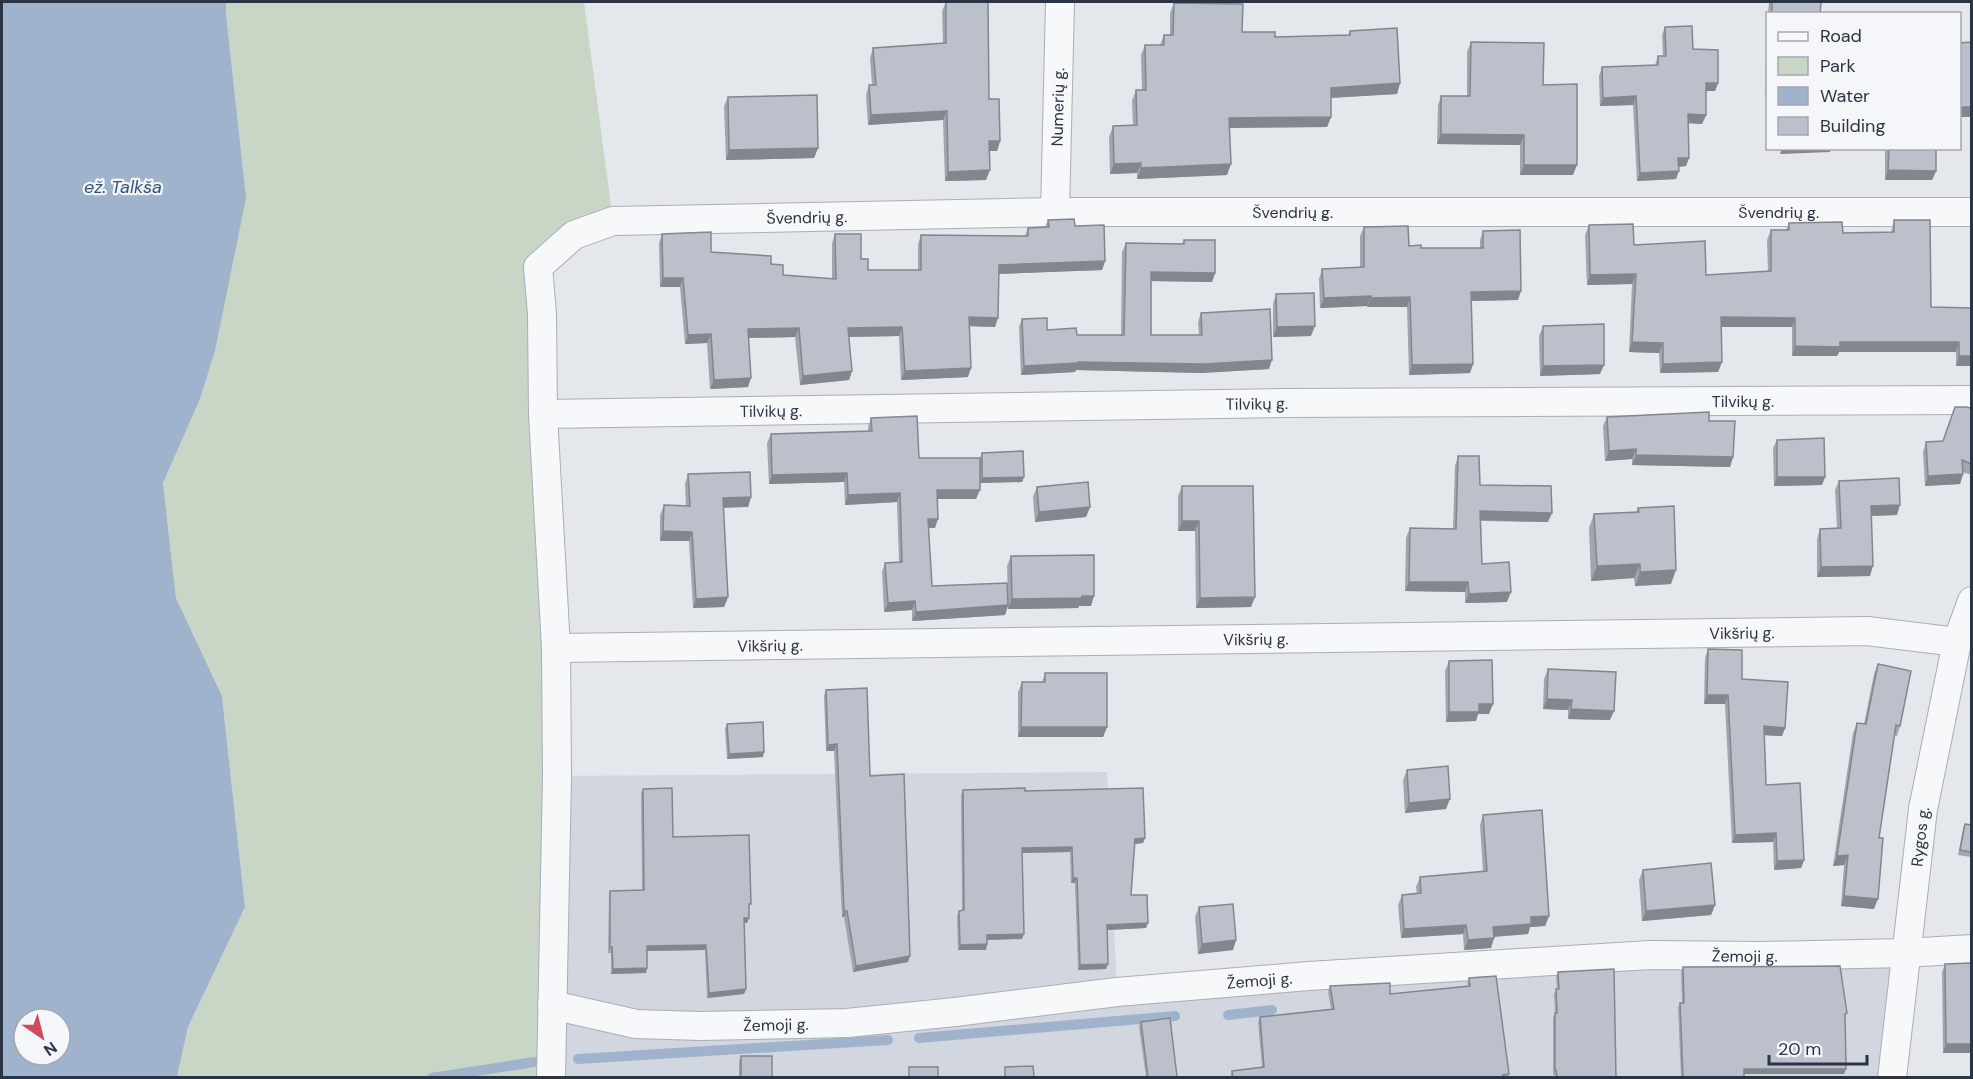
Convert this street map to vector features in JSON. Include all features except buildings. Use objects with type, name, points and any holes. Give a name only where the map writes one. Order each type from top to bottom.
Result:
[{"type":"street","name":"Numerių g.","points":[[1055,212],[1060,2]]},
{"type":"street","name":"Švendrių g.","points":[[543,414],[542,314],[538,267],[574,235],[613,221],[1055,212],[1971,212]]},
{"type":"street","name":"Tilvikų g.","points":[[543,414],[1283,403],[1971,400]]},
{"type":"street","points":[[543,414],[556,648],[558,776],[551,1077]]},
{"type":"street","name":"Rygos g.","points":[[1892,1077],[1923,809],[1957,642],[1971,601]]},
{"type":"street","name":"Vikšrių g.","points":[[556,648],[1867,631],[1957,642]]},
{"type":"street","name":"Žemoji g.","points":[[552,1005],[636,1024],[700,1026],[847,1023],[1117,992],[1309,976],[1650,955],[1762,956],[1971,949]]},
{"type":"shaded area","points":[[1107,772],[1117,992],[1905,953],[1892,1077],[551,1078],[557,776]]},
{"type":"green space","points":[[226,2],[584,2],[613,221],[538,267],[551,1077],[177,1077],[188,1027],[245,907],[222,696],[176,598],[163,483],[200,399],[215,351],[222,312]]},
{"type":"water","name":"ež. Talkša","points":[[2,2],[226,2],[246,198],[215,351],[200,399],[163,483],[176,598],[222,696],[245,907],[188,1027],[177,1077],[2,1077]]},
{"type":"waterway","points":[[1228,1015],[1272,1010]]},
{"type":"waterway","points":[[919,1038],[1175,1016]]},
{"type":"waterway","points":[[578,1059],[888,1040]]},
{"type":"waterway","points":[[432,1078],[534,1062]]}]
